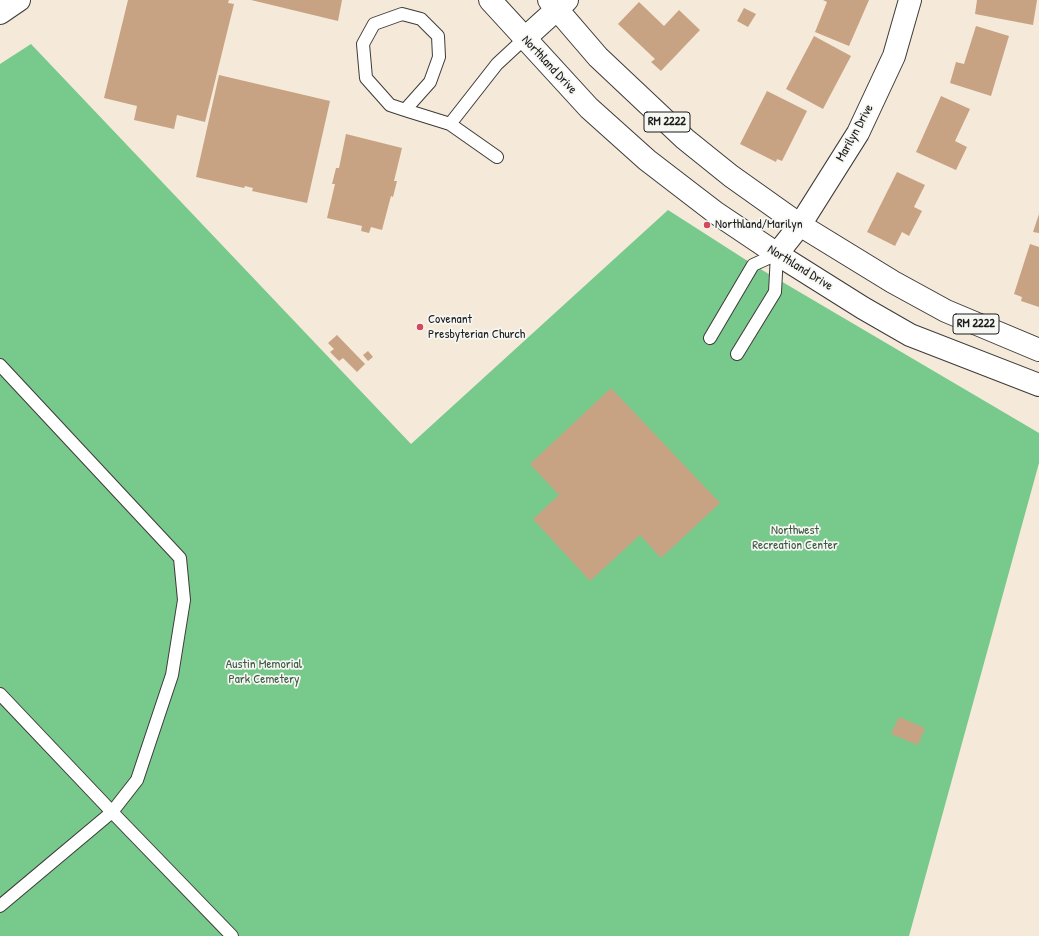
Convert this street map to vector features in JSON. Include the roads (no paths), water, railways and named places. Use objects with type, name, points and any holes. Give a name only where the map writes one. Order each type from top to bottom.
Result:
[{"type":"main road","points":[[0,13],[19,0]]},
{"type":"main road","name":"Northland Drive","points":[[490,0],[524,39],[589,108],[648,160],[706,205],[777,254],[863,308],[910,335],[1039,385]]},
{"type":"main road","name":"Marilyn Drive","points":[[777,254],[800,225],[858,133],[894,56],[910,0]]},
{"type":"main road","points":[[524,39],[558,3]]},
{"type":"main road","name":"RM 2222","points":[[558,3],[598,57],[685,139],[731,176],[800,225],[893,282],[946,311],[1039,350]]},
{"type":"lane","points":[[405,110],[430,82],[439,57],[438,36],[421,19],[402,14],[374,24],[363,44],[366,78],[390,105],[405,110],[450,124],[497,157]]},
{"type":"lane","points":[[450,124],[497,64],[524,39]]},
{"type":"lane","points":[[710,338],[753,265],[777,254],[775,292],[737,354]]},
{"type":"lane","points":[[0,366],[180,558],[184,600],[172,674],[137,780],[112,812],[0,906]]},
{"type":"lane","points":[[0,694],[232,936]]},
{"type":"place","name":"Northland/Marilyn","points":[[707,225]]},
{"type":"place","name":"Covenant Presbyterian Church","points":[[420,327]]},
{"type":"park label","name":"Northwest Recreation Center","points":[[795,538]]},
{"type":"park label","name":"Austin Memorial Park Cemetery","points":[[264,672]]}]
